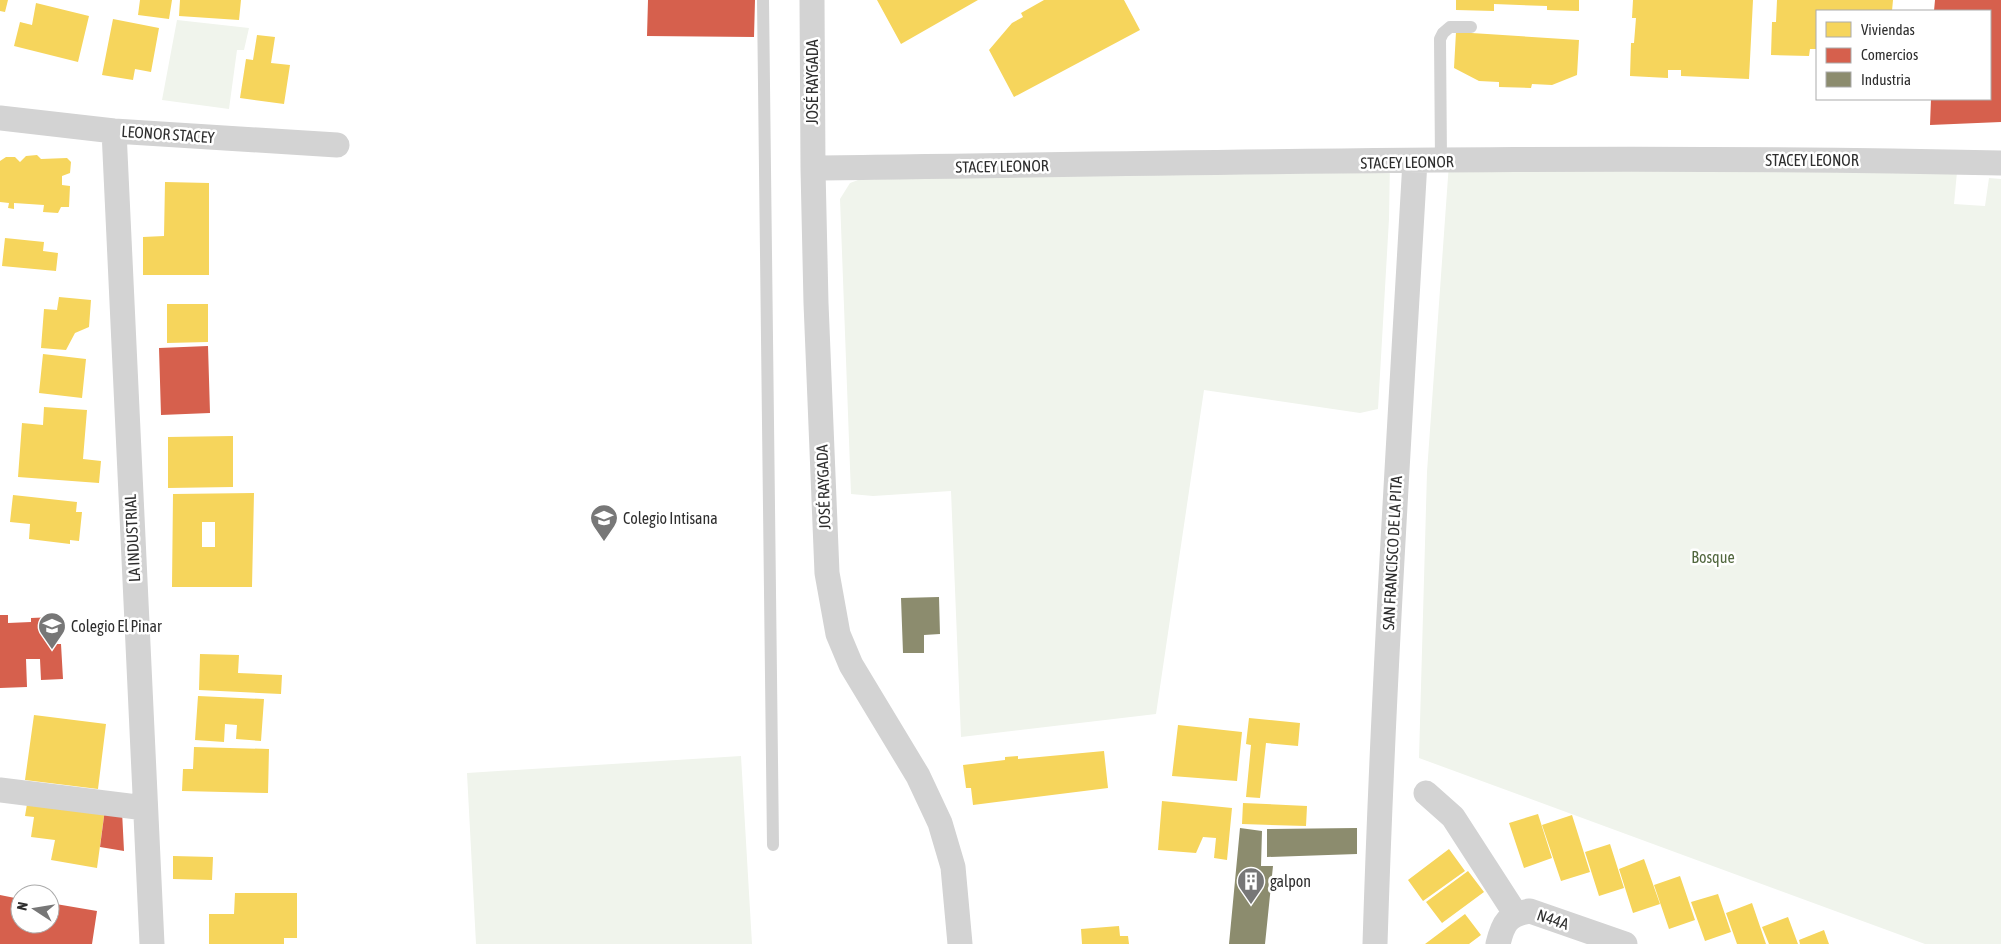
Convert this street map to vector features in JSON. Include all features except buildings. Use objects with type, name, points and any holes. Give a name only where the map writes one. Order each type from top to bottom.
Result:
[{"type":"street","name":"JOSÉ RAYGADA","points":[[812,0],[813,168],[826,573],[838,634],[851,665],[918,776],[940,823],[953,867],[960,944]]},
{"type":"street","name":"LEONOR STACEY","points":[[0,118],[114,131],[337,145]]},
{"type":"street","name":"LA INDUSTRIAL","points":[[114,131],[152,944]]},
{"type":"street","name":"STACEY LEONOR","points":[[813,168],[1415,161],[1826,159],[2001,163]]},
{"type":"street","name":"SAN FRANCISCO DE LA PITA","points":[[1376,944],[1381,770],[1398,436],[1415,161]]},
{"type":"street","points":[[0,790],[145,808]]},
{"type":"street","points":[[1426,793],[1453,817],[1515,913]]},
{"type":"street","name":"N44A","points":[[1498,944],[1501,931],[1515,913],[1530,911],[1624,944]]},
{"type":"lane","points":[[763,0],[773,845]]},
{"type":"lane","points":[[1441,161],[1440,39],[1443,33],[1450,27],[1470,27]]},
{"type":"green space","points":[[177,20],[249,28],[244,50],[237,50],[229,109],[162,100]]},
{"type":"green space","points":[[1390,161],[1389,219],[1378,409],[1360,413],[1204,390],[1156,714],[961,737],[951,491],[873,496],[851,494],[840,199],[850,183],[869,176]]},
{"type":"green space","name":"Bosque","points":[[1449,163],[1957,172],[1954,204],[1985,206],[1989,178],[2001,179],[2001,944],[1925,944],[1419,758],[1427,472]]},
{"type":"green space","points":[[741,756],[752,944],[476,944],[467,773]]},
{"type":"place","name":"Colegio Intisana","points":[[604,542]]},
{"type":"place","name":"Colegio El Pinar","points":[[52,650]]},
{"type":"place","name":"galpon","points":[[1251,905]]}]
